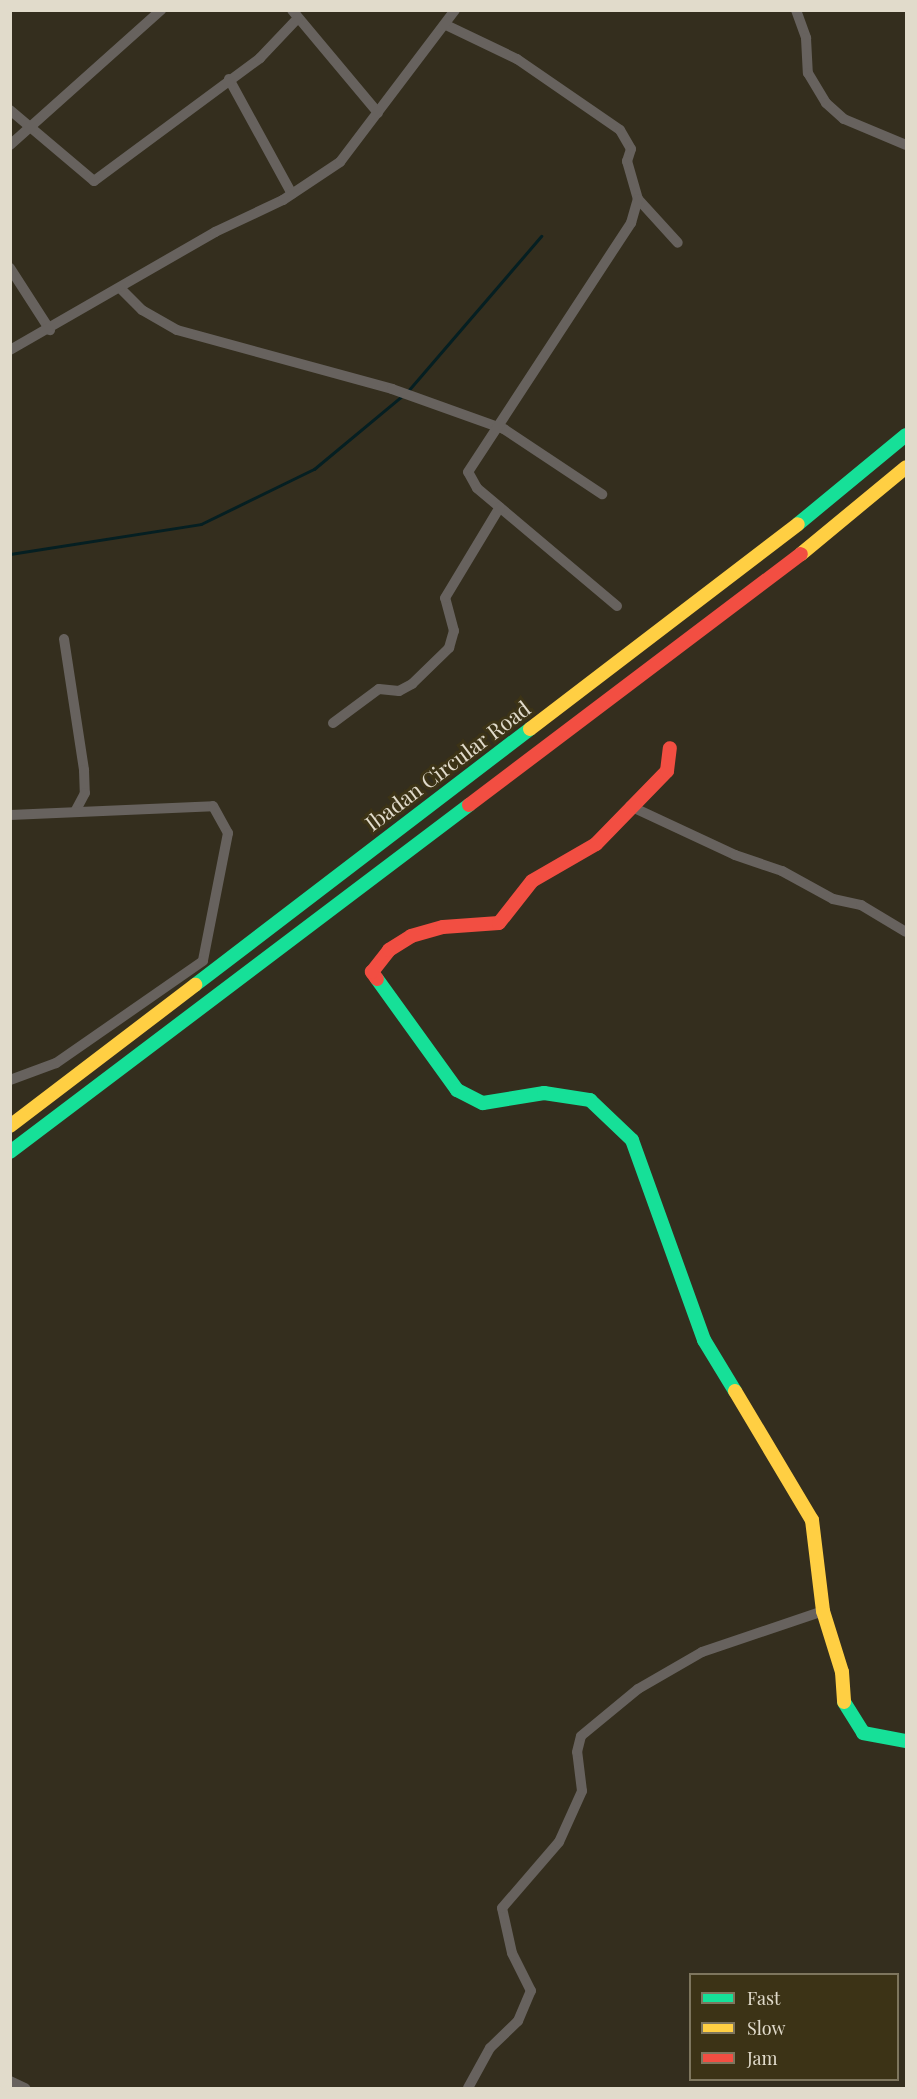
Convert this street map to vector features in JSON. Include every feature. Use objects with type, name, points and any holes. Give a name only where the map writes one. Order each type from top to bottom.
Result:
[{"type":"main road","name":"Ibadan Circular Road","points":[[10,1126],[791,530],[906,435]]},
{"type":"main road","name":"Ibadan Circular Road","points":[[10,1152],[800,555],[906,467]]},
{"type":"main road","points":[[670,748],[667,771],[596,843],[532,881],[499,923],[443,927],[411,936],[389,950],[372,972],[457,1090],[483,1103],[544,1093],[590,1100],[632,1140],[704,1340],[812,1520],[823,1611],[842,1672],[844,1702],[863,1733],[906,1741]]},
{"type":"street","points":[[10,145],[161,10]]},
{"type":"street","points":[[10,350],[50,330],[292,194],[340,162],[446,25],[455,10]]},
{"type":"street","points":[[796,10],[806,38],[808,73],[826,103],[844,119],[906,145]]},
{"type":"street","points":[[10,110],[94,181],[267,51],[295,14],[378,113]]},
{"type":"street","points":[[446,25],[517,59],[620,130],[628,138],[630,181],[638,199],[678,243]]},
{"type":"street","points":[[229,79],[292,194]]},
{"type":"street","points":[[617,606],[477,488],[468,472],[631,223],[638,199]]},
{"type":"street","points":[[13,275],[50,330]]},
{"type":"street","points":[[121,289],[142,310],[177,330],[417,396],[496,426],[602,494]]},
{"type":"street","points":[[333,723],[379,689],[399,691],[412,684],[449,648],[454,631],[445,598],[500,507]]},
{"type":"street","points":[[64,639],[84,770],[85,793],[76,810]]},
{"type":"street","points":[[10,815],[76,810],[213,806],[228,833],[203,961],[56,1064],[10,1080]]},
{"type":"street","points":[[630,806],[782,871],[833,899],[861,905],[906,932]]},
{"type":"street","points":[[468,2088],[490,2048],[518,2021],[531,1991],[512,1953],[502,1908],[559,1842],[582,1791],[577,1752],[581,1736],[638,1689],[702,1652],[823,1611]]},
{"type":"street","points":[[10,2081],[25,2088]]},
{"type":"waterway","points":[[407,392],[541,236]]},
{"type":"waterway","points":[[10,554],[201,524],[314,469],[402,396]]},
{"type":"traffic: fast","points":[[798,524],[906,435]]},
{"type":"traffic: fast","points":[[195,985],[530,729]]},
{"type":"traffic: fast","points":[[10,1152],[469,805]]},
{"type":"traffic: fast","points":[[377,979],[457,1090],[483,1103],[544,1093],[590,1100],[632,1140],[704,1340],[735,1391]]},
{"type":"traffic: fast","points":[[844,1702],[863,1733],[906,1741]]},
{"type":"traffic: slow","points":[[801,554],[906,467]]},
{"type":"traffic: slow","points":[[530,729],[798,524]]},
{"type":"traffic: slow","points":[[10,1126],[195,985]]},
{"type":"traffic: slow","points":[[735,1391],[812,1520],[823,1611],[842,1672],[844,1702]]},
{"type":"traffic: jam","points":[[469,805],[801,554]]},
{"type":"traffic: jam","points":[[377,979],[372,972],[389,950],[411,936],[443,927],[499,923],[532,881],[596,844],[667,771],[670,748]]}]
